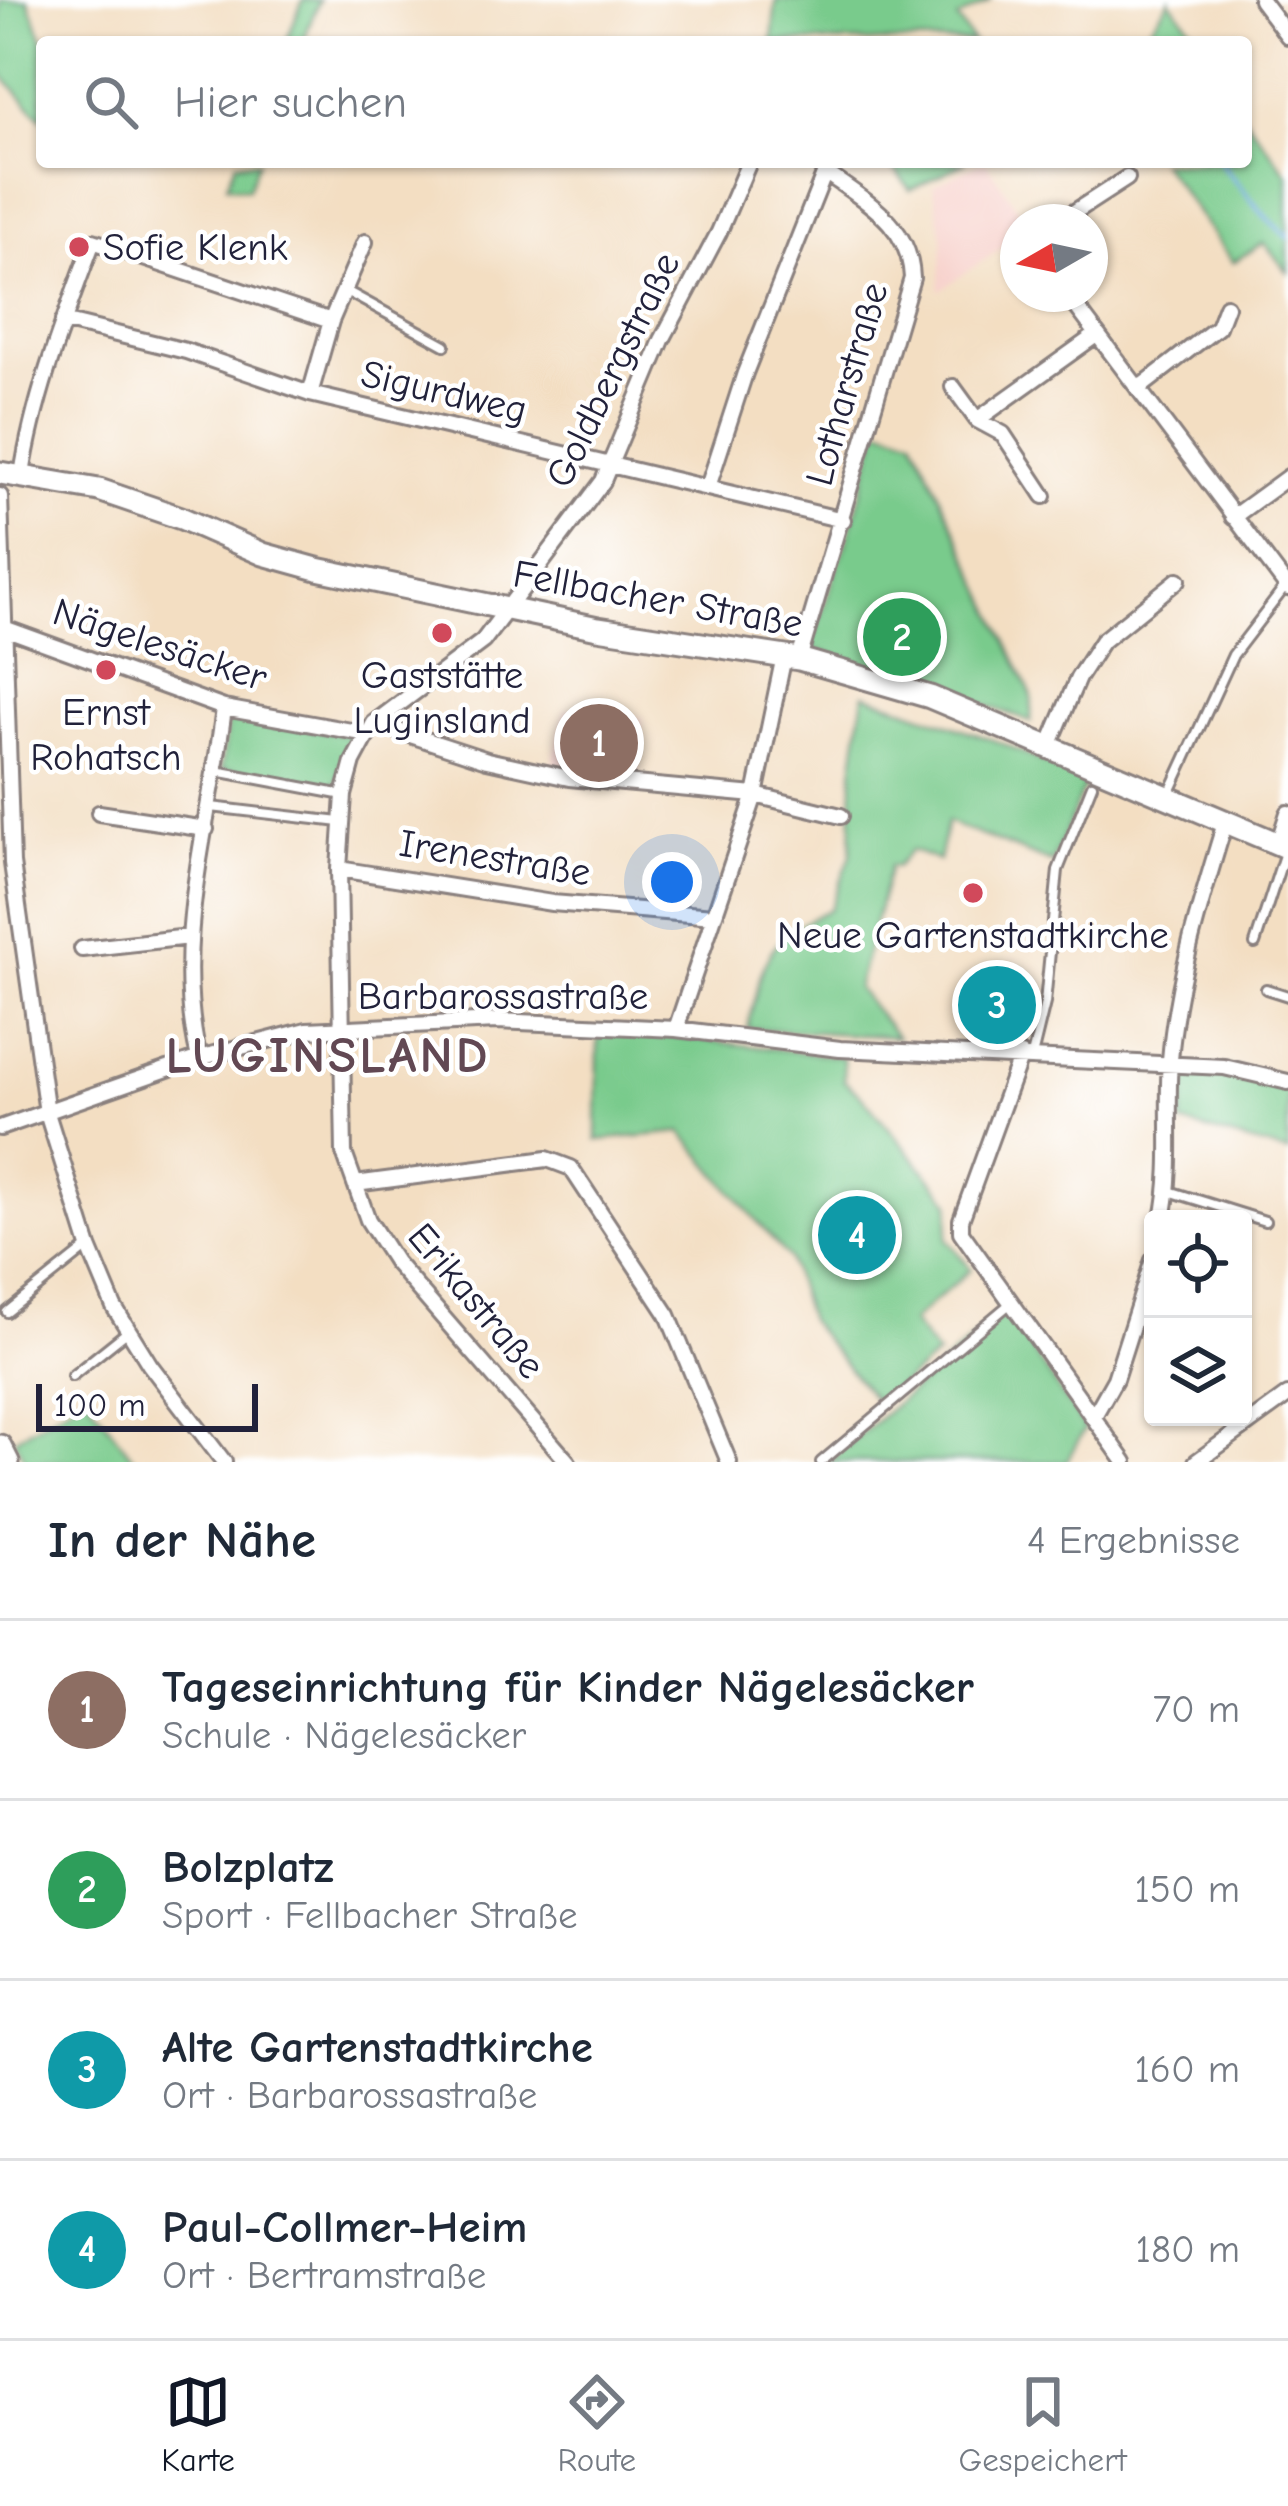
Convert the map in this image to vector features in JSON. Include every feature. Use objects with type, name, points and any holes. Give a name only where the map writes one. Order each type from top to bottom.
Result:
[{"type":"street","points":[[1261,0],[1288,36]]},
{"type":"street","name":"Goldbergstraße","points":[[371,728],[483,641],[603,482],[662,340],[746,168]]},
{"type":"street","points":[[709,487],[745,373],[821,168]]},
{"type":"street","name":"Lotharstraße","points":[[676,1029],[755,795],[791,657],[843,520],[912,278],[911,254],[898,229],[822,168]]},
{"type":"street","points":[[1086,204],[1126,178]]},
{"type":"street","points":[[11,474],[26,444],[93,241],[331,320]]},
{"type":"street","name":"Sigurdweg","points":[[310,394],[331,320],[365,242]]},
{"type":"street","points":[[1138,389],[1218,327],[1226,307]]},
{"type":"street","points":[[1080,312],[1287,587]]},
{"type":"street","name":"Sigurdweg","points":[[63,321],[187,351],[310,394],[843,520]]},
{"type":"street","points":[[977,420],[1096,335]]},
{"type":"street","points":[[953,387],[977,420],[1003,434],[1044,496]]},
{"type":"street","name":"Fellbacher Straße","points":[[11,474],[99,490],[181,518],[263,554],[598,628],[791,657],[930,697],[1284,847]]},
{"type":"street","points":[[1233,517],[1288,477]]},
{"type":"street","points":[[0,496],[6,864],[47,1113],[88,1247],[114,1307],[224,1462]]},
{"type":"street","points":[[1049,746],[1078,679],[1102,641],[1178,580]]},
{"type":"street","name":"Nägelesäcker","points":[[4,628],[224,708],[371,728],[569,778],[755,795],[842,816]]},
{"type":"street","points":[[199,1058],[191,1029],[189,937],[224,708]]},
{"type":"street","points":[[344,1029],[341,823],[353,763],[371,728]]},
{"type":"street","points":[[99,813],[206,829]]},
{"type":"street","points":[[1284,847],[1288,813]]},
{"type":"street","points":[[1165,1210],[1170,1064],[1183,962],[1225,823]]},
{"type":"street","name":"Irenestraße","points":[[339,868],[552,903],[714,916]]},
{"type":"street","points":[[82,950],[189,937]]},
{"type":"street","name":"Barbarossastraße","points":[[0,1128],[199,1058],[307,1030],[497,1021],[676,1029],[840,1049],[1224,1066],[1288,1082]]},
{"type":"street","name":"Erikastraße","points":[[344,1029],[344,1145],[368,1220],[395,1262],[568,1462]]},
{"type":"street","points":[[1027,1056],[961,1220],[966,1243],[1125,1462]]},
{"type":"street","points":[[355,1184],[547,1159],[571,1168],[668,1315],[729,1462]]},
{"type":"street","points":[[1094,1416],[1115,1379],[1144,1288]]},
{"type":"street","points":[[1196,1462],[1288,1395]]},
{"type":"street","points":[[0,1446],[8,1462]]},
{"type":"lane","name":"Sigurdweg","points":[[346,291],[445,345]]},
{"type":"lane","points":[[1167,799],[1233,655],[1287,587]]},
{"type":"lane","points":[[216,771],[344,794]]},
{"type":"lane","points":[[1027,1056],[1045,1004],[1058,870],[1092,785]]},
{"type":"lane","points":[[211,807],[341,823]]},
{"type":"lane","points":[[1256,944],[1284,847]]},
{"type":"lane","points":[[1266,989],[1288,997]]},
{"type":"lane","points":[[1169,1191],[1265,1221]]},
{"type":"lane","points":[[8,1312],[88,1247]]},
{"type":"lane","points":[[821,1462],[1012,1302]]},
{"type":"lane","points":[[72,1376],[128,1331]]},
{"type":"shaded area","points":[[970,168],[990,168],[1015,204],[1000,204],[1000,249],[939,291],[943,241],[933,186]]},
{"type":"shaded area","points":[[565,709],[642,718],[639,779],[551,768]]},
{"type":"green space","points":[[0,0],[28,0],[42,36],[36,36],[36,112],[0,73]]},
{"type":"green space","points":[[303,0],[319,0],[305,36],[288,36]]},
{"type":"green space","points":[[776,0],[992,0],[957,19],[969,36],[773,36]]},
{"type":"green space","points":[[1170,0],[1198,36],[1144,36]]},
{"type":"green space","points":[[1252,127],[1288,174],[1288,272],[1264,243],[1233,262],[1164,168],[1252,168]]},
{"type":"green space","points":[[234,168],[256,168],[248,189],[227,185]]},
{"type":"green space","points":[[894,168],[954,168],[910,190]]},
{"type":"green space","points":[[879,428],[913,437],[1032,696],[1031,722],[810,648]]},
{"type":"green space","points":[[864,694],[1004,744],[1086,782],[1052,863],[947,822],[939,861],[911,850],[896,867],[890,866],[857,988],[897,1037],[747,1028],[769,955],[790,932],[830,909],[851,855],[853,771]]},
{"type":"green space","points":[[229,715],[350,735],[336,787],[221,769]]},
{"type":"green space","points":[[598,1032],[843,1057],[844,1081],[951,1202],[947,1239],[971,1269],[911,1322],[937,1355],[878,1404],[808,1320],[789,1259],[682,1132],[597,1140]]},
{"type":"green space","points":[[1224,1067],[1288,1079],[1288,1153],[1181,1123],[1188,1071]]},
{"type":"green space","points":[[1005,1311],[1085,1429],[1066,1462],[828,1462]]},
{"type":"green space","points":[[86,1395],[136,1462],[26,1462],[14,1439]]},
{"type":"waterway","points":[[1225,168],[1288,237]]},
{"type":"place","name":"Sofie Klenk","points":[[79,247]]},
{"type":"place","name":"Gaststätte Luginsland","points":[[442,633]]},
{"type":"place","name":"Bolzplatz","points":[[902,637]]},
{"type":"place","name":"Ernst Rohatsch","points":[[106,670]]},
{"type":"place","name":"Tageseinrichtung für Kinder Nägelesäcker","points":[[599,743]]},
{"type":"place","name":"Neue Gartenstadtkirche","points":[[973,893]]},
{"type":"place","name":"Alte Gartenstadtkirche","points":[[997,1005]]},
{"type":"place","name":"Paul-Collmer-Heim","points":[[857,1235]]},
{"type":"district","name":"LUGINSLAND","points":[[328,1055]]}]
